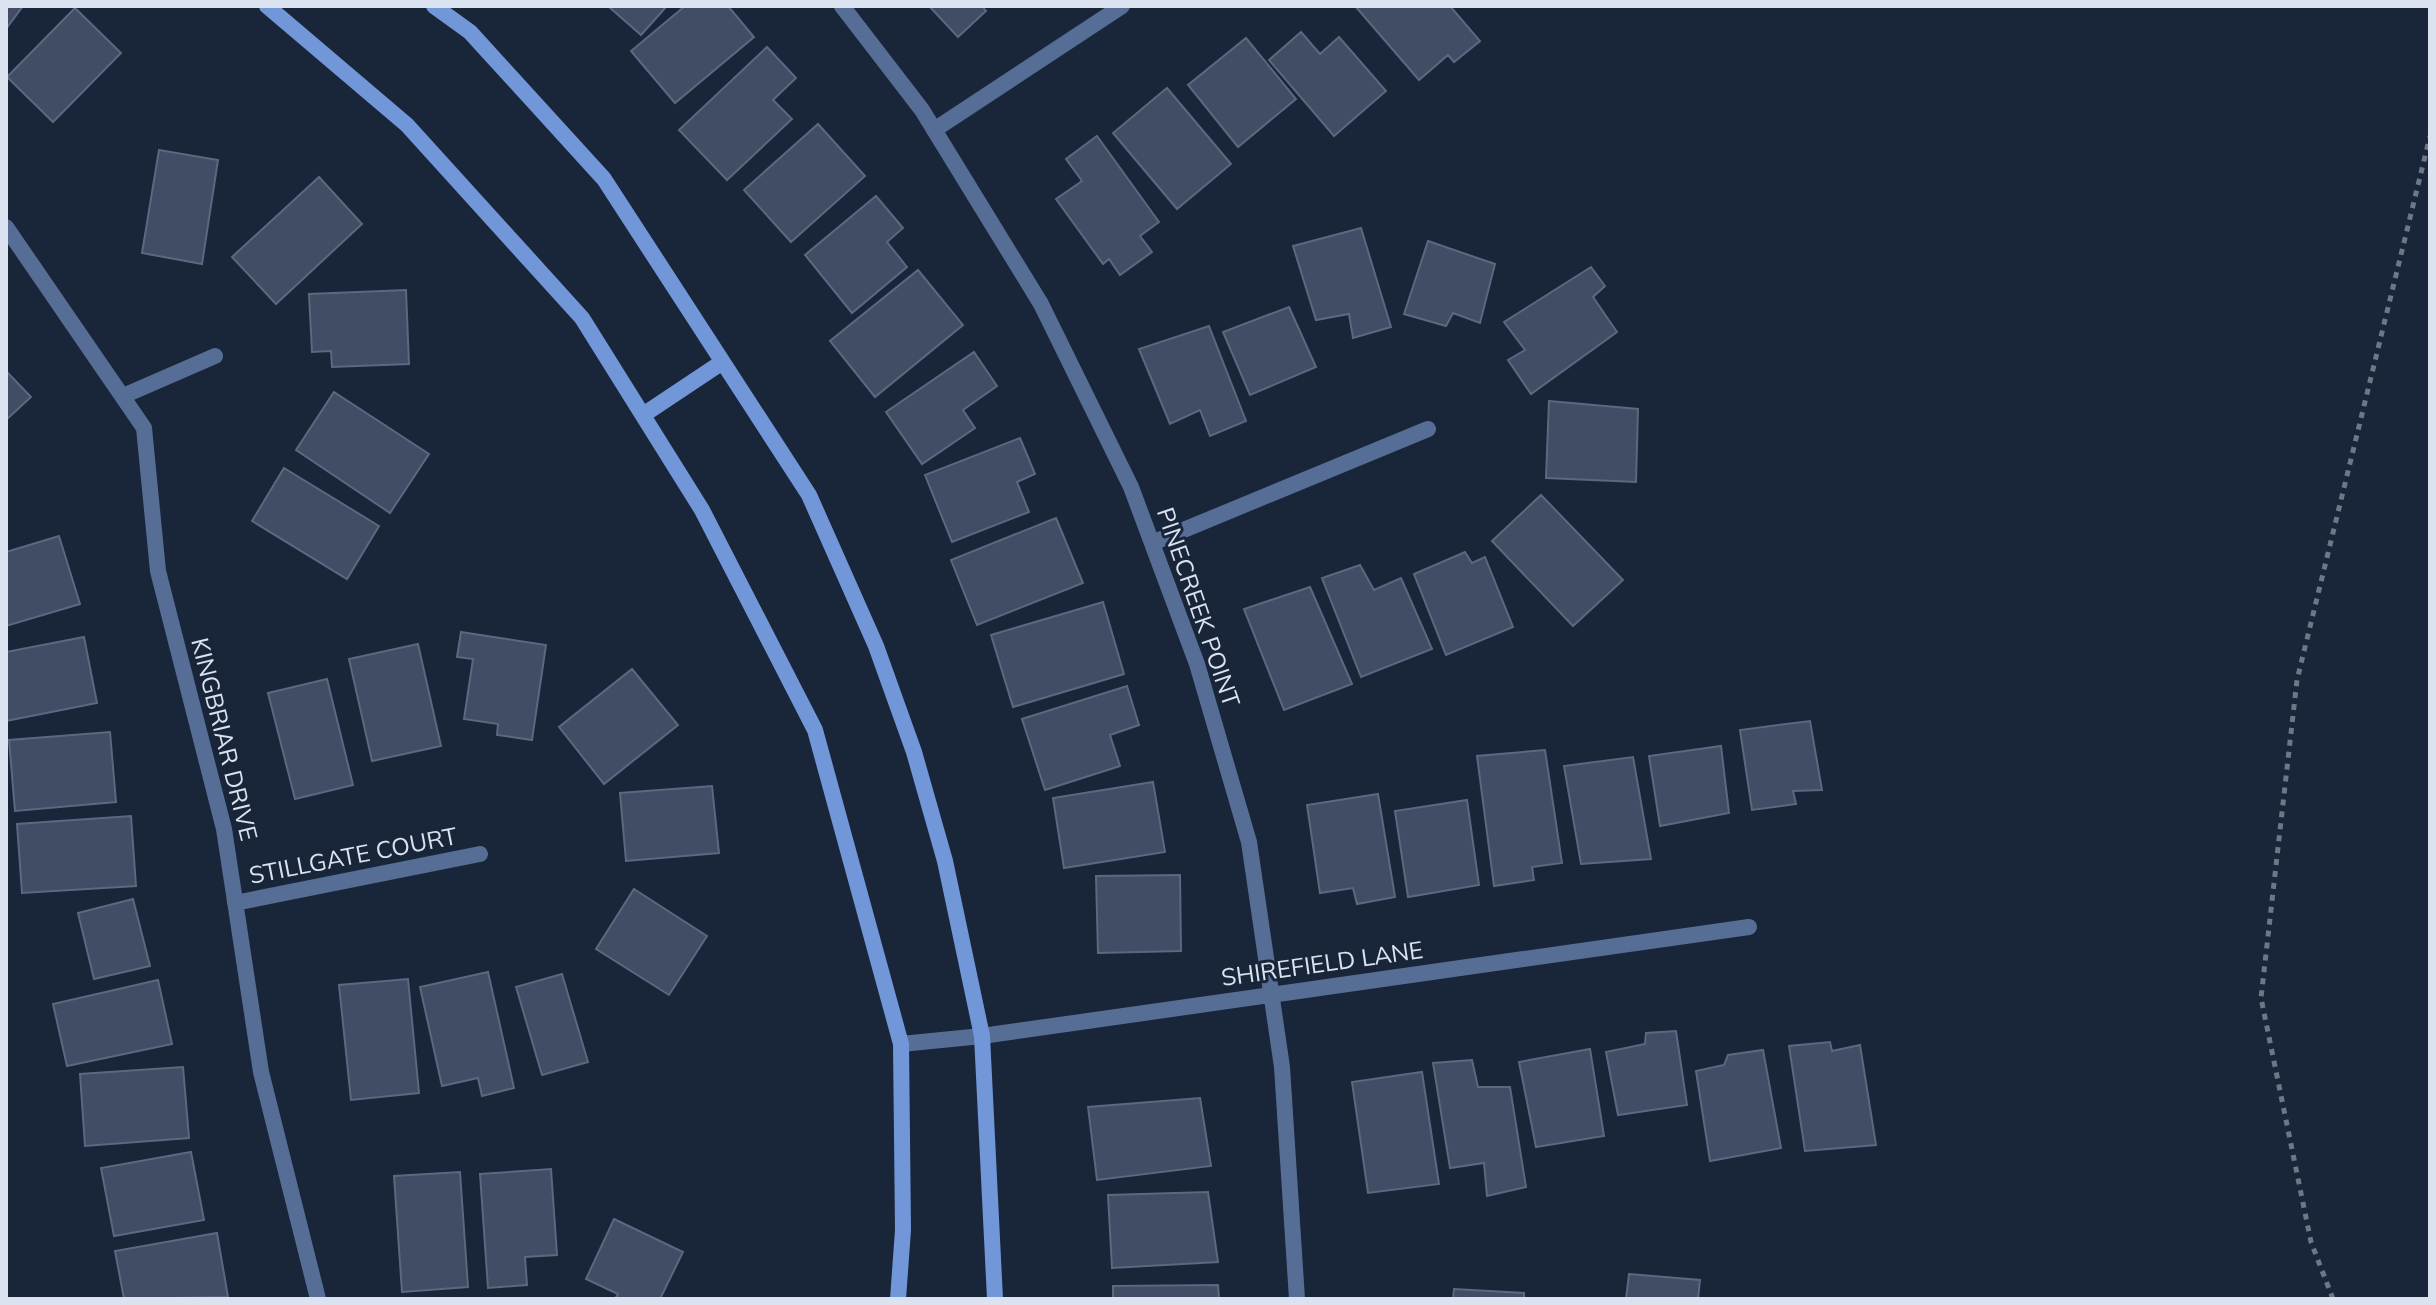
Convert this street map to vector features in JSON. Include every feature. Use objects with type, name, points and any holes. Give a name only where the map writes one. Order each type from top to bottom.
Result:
[{"type":"street","points":[[267,6],[417,136],[582,318],[702,510],[815,730],[901,1044],[903,1230],[898,1299]]},
{"type":"street","points":[[434,6],[470,32],[604,179],[809,495],[876,646],[914,752],[945,861],[982,1036],[995,1299]]},
{"type":"street","name":"PINECREEK POINT","points":[[842,6],[934,130],[1041,304],[1131,487],[1197,664],[1249,842],[1282,1067],[1297,1299]]},
{"type":"street","points":[[934,130],[1122,6]]},
{"type":"street","name":"KINGBRIAR DRIVE","points":[[6,227],[144,428],[158,571],[224,829],[261,1072],[318,1299]]},
{"type":"street","points":[[123,396],[215,356]]},
{"type":"street","points":[[643,415],[721,363]]},
{"type":"street","points":[[1152,543],[1428,429]]},
{"type":"street","name":"STILLGATE COURT","points":[[235,903],[480,854]]},
{"type":"street","name":"SHIREFIELD LANE","points":[[901,1044],[982,1036],[1749,927]]},
{"type":"path","points":[[2333,1299],[2311,1242],[2261,998],[2297,680],[2430,136]]},
{"type":"building","points":[[6,6],[23,6],[6,29]]},
{"type":"building","points":[[608,6],[667,6],[641,35]]},
{"type":"building","points":[[685,6],[728,6],[754,37],[675,103],[631,51]]},
{"type":"building","points":[[929,6],[982,6],[986,11],[958,37]]},
{"type":"building","points":[[1355,6],[1450,6],[1480,41],[1454,62],[1448,55],[1419,80]]},
{"type":"building","points":[[75,8],[121,53],[53,122],[7,77]]},
{"type":"building","points":[[1301,32],[1320,54],[1339,37],[1386,91],[1334,136],[1269,60]]},
{"type":"building","points":[[1246,38],[1296,99],[1238,147],[1188,85]]},
{"type":"building","points":[[767,47],[796,78],[773,100],[792,119],[727,180],[679,130]]},
{"type":"building","points":[[1167,88],[1231,164],[1177,209],[1113,133]]},
{"type":"building","points":[[818,124],[865,176],[791,242],[744,190]]},
{"type":"building","points":[[1097,136],[1159,222],[1140,236],[1152,252],[1120,275],[1109,259],[1103,264],[1056,199],[1082,181],[1066,159]]},
{"type":"building","points":[[159,150],[218,160],[202,264],[142,253]]},
{"type":"building","points":[[319,177],[362,224],[276,304],[232,257]]},
{"type":"building","points":[[876,196],[903,228],[887,242],[907,267],[852,313],[805,255]]},
{"type":"building","points":[[1361,228],[1391,327],[1353,338],[1349,314],[1316,320],[1293,246]]},
{"type":"building","points":[[1428,241],[1495,264],[1480,323],[1453,313],[1446,326],[1404,314]]},
{"type":"building","points":[[1591,267],[1605,286],[1593,297],[1617,332],[1531,394],[1508,360],[1525,350],[1504,322]]},
{"type":"building","points":[[918,270],[963,325],[875,397],[830,341]]},
{"type":"building","points":[[406,290],[409,364],[332,367],[331,351],[312,352],[309,294]]},
{"type":"building","points":[[1289,307],[1316,367],[1250,395],[1223,332]]},
{"type":"building","points":[[1209,326],[1246,421],[1210,436],[1200,410],[1170,424],[1139,349]]},
{"type":"building","points":[[974,352],[997,386],[963,410],[975,428],[922,464],[886,412]]},
{"type":"building","points":[[6,371],[31,397],[6,420]]},
{"type":"building","points":[[334,392],[429,454],[390,513],[296,450]]},
{"type":"building","points":[[1549,401],[1638,409],[1636,482],[1546,478]]},
{"type":"building","points":[[1020,438],[1035,474],[1017,482],[1029,512],[952,542],[925,475]]},
{"type":"building","points":[[284,468],[379,526],[347,579],[252,521]]},
{"type":"building","points":[[1541,495],[1623,580],[1573,626],[1492,541]]},
{"type":"building","points":[[1056,518],[1083,583],[977,625],[951,560]]},
{"type":"building","points":[[59,536],[80,604],[6,626],[6,552]]},
{"type":"building","points":[[1465,552],[1472,563],[1485,557],[1513,627],[1446,655],[1414,574]]},
{"type":"building","points":[[1360,565],[1374,590],[1401,578],[1432,649],[1361,677],[1322,578]]},
{"type":"building","points":[[1310,587],[1352,684],[1284,710],[1244,609]]},
{"type":"building","points":[[1103,602],[1124,674],[1013,707],[991,635]]},
{"type":"building","points":[[461,632],[546,645],[532,740],[497,735],[498,724],[464,719],[473,659],[457,657]]},
{"type":"building","points":[[84,637],[97,703],[6,721],[6,652]]},
{"type":"building","points":[[418,644],[441,746],[372,761],[349,659]]},
{"type":"building","points":[[632,669],[678,725],[604,784],[559,727]]},
{"type":"building","points":[[327,679],[353,785],[295,799],[268,693]]},
{"type":"building","points":[[1127,686],[1139,725],[1110,735],[1120,766],[1045,790],[1022,719]]},
{"type":"building","points":[[1810,721],[1822,790],[1793,791],[1796,804],[1752,810],[1740,730]]},
{"type":"building","points":[[110,732],[116,802],[15,811],[9,740]]},
{"type":"building","points":[[1721,746],[1729,813],[1660,826],[1649,756]]},
{"type":"building","points":[[1545,750],[1562,863],[1532,867],[1534,880],[1494,886],[1477,756]]},
{"type":"building","points":[[1633,757],[1651,859],[1581,864],[1564,766]]},
{"type":"building","points":[[1153,782],[1165,852],[1064,868],[1053,798]]},
{"type":"building","points":[[712,786],[719,853],[626,861],[620,793]]},
{"type":"building","points":[[1378,794],[1395,897],[1357,904],[1353,888],[1320,893],[1307,805]]},
{"type":"building","points":[[1467,800],[1479,885],[1408,897],[1395,811]]},
{"type":"building","points":[[131,816],[136,886],[22,893],[17,824]]},
{"type":"building","points":[[1180,875],[1181,951],[1098,953],[1096,876]]},
{"type":"building","points":[[634,889],[707,936],[669,995],[596,949]]},
{"type":"building","points":[[133,899],[150,966],[94,979],[78,913]]},
{"type":"building","points":[[488,972],[514,1088],[482,1096],[478,1078],[442,1086],[420,987]]},
{"type":"building","points":[[562,974],[588,1062],[542,1075],[516,987]]},
{"type":"building","points":[[408,979],[419,1093],[351,1100],[339,985]]},
{"type":"building","points":[[158,980],[172,1044],[67,1066],[53,1004]]},
{"type":"building","points":[[1676,1031],[1687,1105],[1618,1115],[1606,1052],[1645,1044],[1646,1033]]},
{"type":"building","points":[[1830,1042],[1832,1051],[1860,1045],[1876,1145],[1805,1151],[1789,1046]]},
{"type":"building","points":[[1590,1049],[1604,1136],[1536,1147],[1519,1062]]},
{"type":"building","points":[[1763,1050],[1781,1148],[1710,1161],[1696,1071],[1724,1065],[1728,1055]]},
{"type":"building","points":[[1472,1060],[1478,1087],[1510,1087],[1526,1187],[1487,1196],[1484,1163],[1450,1168],[1433,1063]]},
{"type":"building","points":[[183,1067],[189,1138],[85,1146],[80,1074]]},
{"type":"building","points":[[1422,1072],[1439,1184],[1368,1193],[1352,1082]]},
{"type":"building","points":[[1200,1098],[1211,1166],[1097,1180],[1088,1107]]},
{"type":"building","points":[[191,1152],[204,1220],[114,1236],[101,1168]]},
{"type":"building","points":[[551,1169],[557,1255],[525,1257],[527,1285],[488,1288],[480,1174]]},
{"type":"building","points":[[460,1172],[468,1287],[402,1292],[394,1176]]},
{"type":"building","points":[[1208,1192],[1218,1262],[1112,1268],[1108,1195]]},
{"type":"building","points":[[614,1219],[683,1252],[660,1299],[615,1299],[618,1294],[586,1279]]},
{"type":"building","points":[[217,1233],[228,1297],[124,1299],[115,1251]]},
{"type":"building","points":[[1629,1274],[1700,1280],[1698,1299],[1626,1299]]},
{"type":"building","points":[[1218,1285],[1219,1299],[1113,1299],[1113,1286]]},
{"type":"building","points":[[1454,1289],[1524,1293],[1524,1299],[1453,1299]]}]
